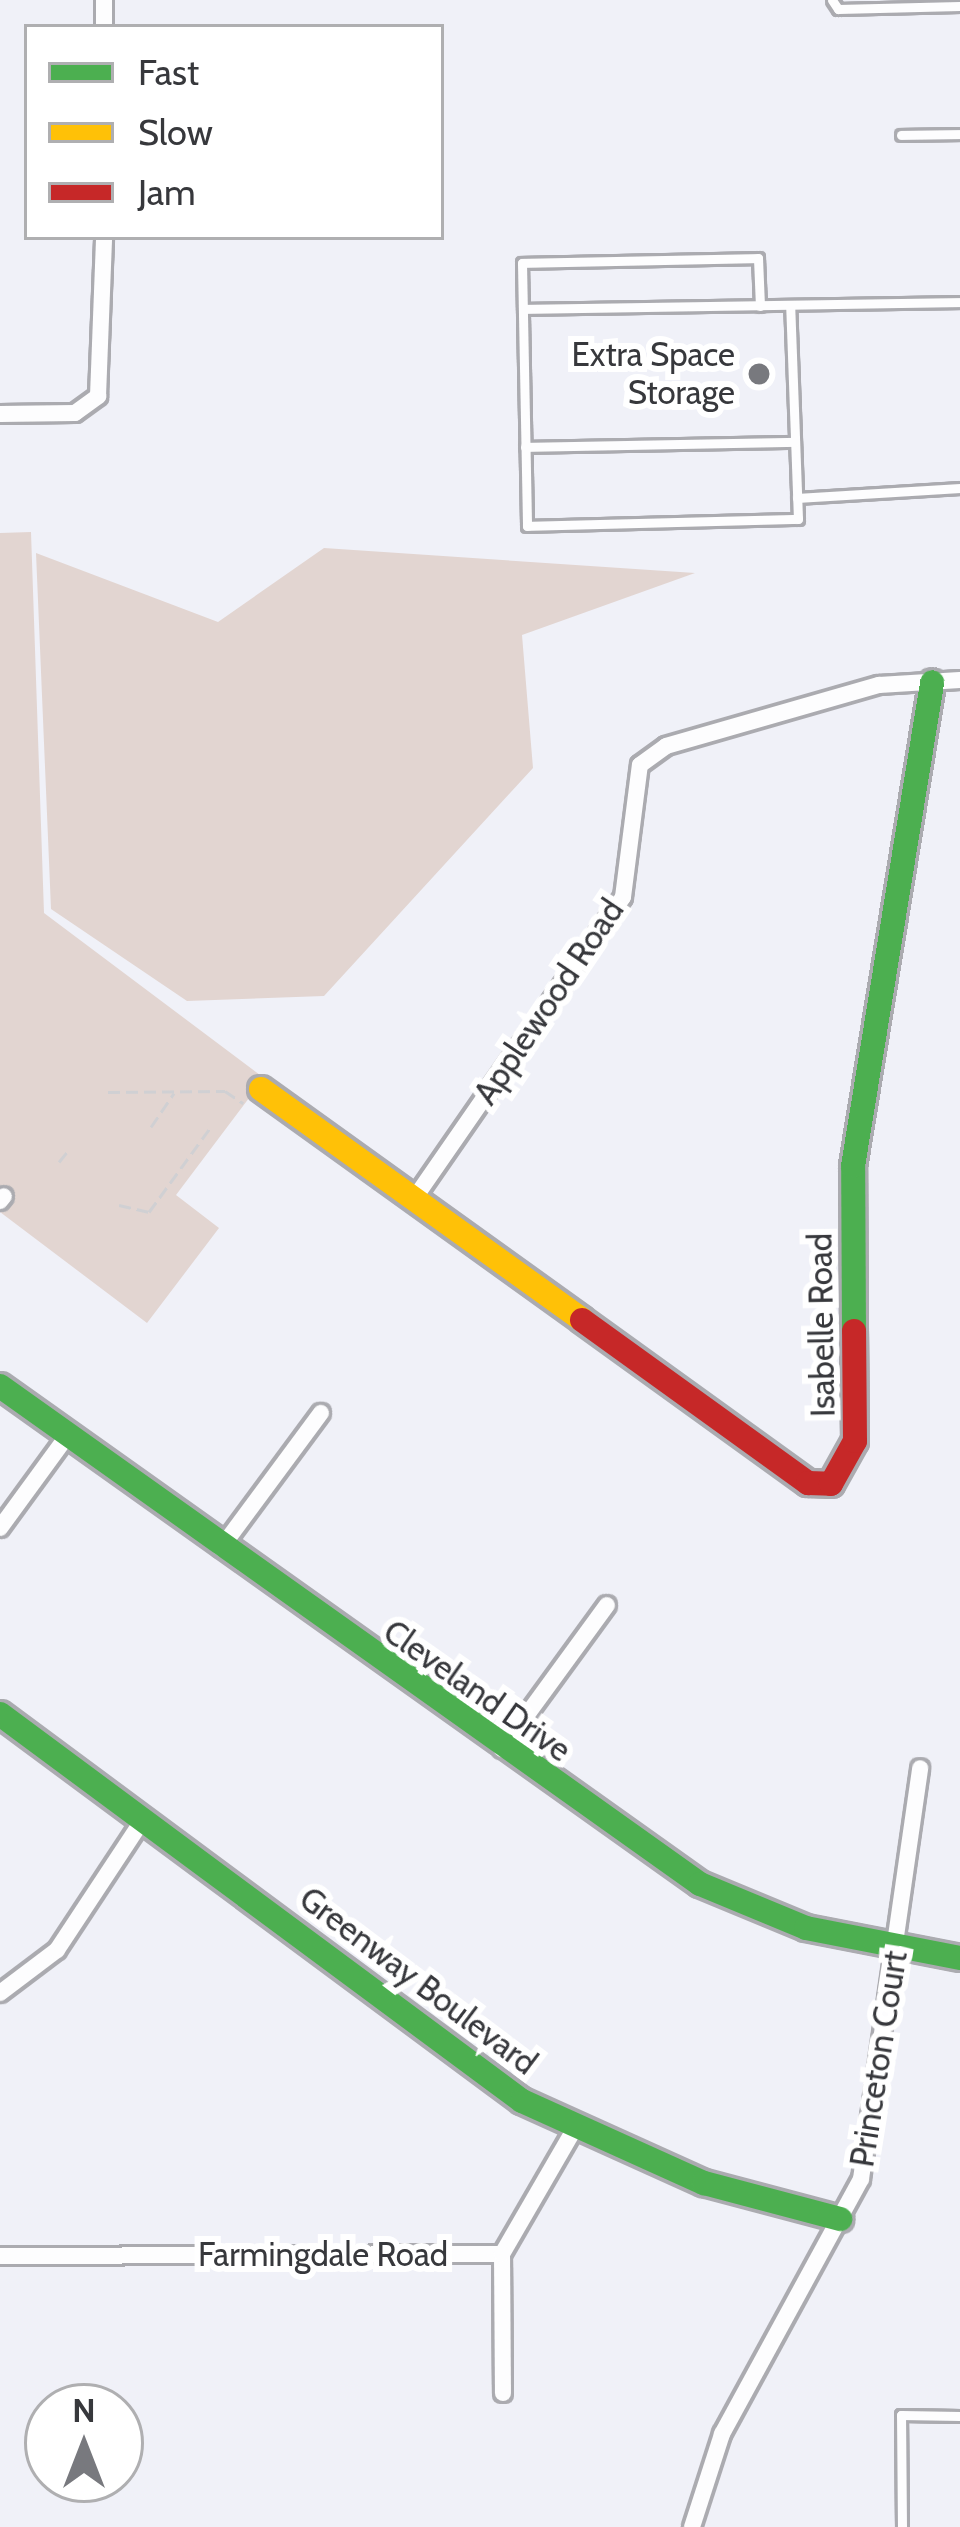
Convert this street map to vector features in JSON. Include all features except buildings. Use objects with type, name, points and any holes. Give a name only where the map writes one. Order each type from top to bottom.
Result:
[{"type":"street","points":[[0,414],[75,412],[98,396],[104,240]]},
{"type":"street","name":"Applewood Road","points":[[414,1199],[622,897],[640,765],[666,746],[858,691],[960,680]]},
{"type":"street","name":"Isabelle Road","points":[[253,1096],[414,1199],[808,1483],[841,1477],[857,1417],[853,1166],[932,682]]},
{"type":"street","name":"Cleveland Drive","points":[[0,1386],[502,1749],[700,1884],[896,1950],[960,1958]]},
{"type":"street","points":[[221,1548],[321,1413]]},
{"type":"street","points":[[0,1528],[68,1436]]},
{"type":"street","points":[[502,1749],[607,1604]]},
{"type":"street","name":"Greenway Boulevard","points":[[0,1714],[477,2071],[574,2130],[704,2183],[840,2218]]},
{"type":"street","name":"Princeton Court","points":[[692,2527],[722,2434],[861,2179],[920,1768]]},
{"type":"street","points":[[0,1993],[57,1950],[144,1818]]},
{"type":"street","points":[[503,2393],[502,2254],[574,2130]]},
{"type":"street","name":"Farmingdale Road","points":[[0,2256],[502,2254]]},
{"type":"lane","points":[[832,0],[838,9],[960,6]]},
{"type":"lane","points":[[901,135],[960,134]]},
{"type":"lane","points":[[760,306],[758,258],[522,263],[527,526],[798,519],[790,305]]},
{"type":"lane","points":[[523,310],[960,302]]},
{"type":"lane","points":[[525,447],[795,442]]},
{"type":"lane","points":[[797,498],[960,488]]},
{"type":"lane","points":[[902,2527],[901,2415],[960,2416]]},
{"type":"path","points":[[108,1092],[225,1091],[253,1096]]},
{"type":"path","points":[[151,1127],[175,1092]]},
{"type":"path","points":[[119,1205],[149,1212],[210,1128]]},
{"type":"path","points":[[58,1162],[67,1152]]},
{"type":"shaded area","points":[[31,532],[44,913],[264,1078],[176,1195],[219,1228],[147,1323],[0,1212],[0,533]]},
{"type":"shaded area","points":[[324,548],[695,573],[522,635],[533,768],[324,996],[187,1001],[51,909],[36,553],[218,622]]},
{"type":"traffic: fast","points":[[854,1331],[853,1166],[932,682]]},
{"type":"traffic: fast","points":[[0,1386],[700,1884],[806,1928],[960,1958]]},
{"type":"traffic: fast","points":[[0,1714],[522,2101],[704,2183],[840,2219]]},
{"type":"traffic: slow","points":[[261,1089],[582,1320]]},
{"type":"traffic: jam","points":[[582,1320],[808,1483],[831,1484],[855,1441],[854,1331]]},
{"type":"place","name":"Extra Space Storage","points":[[759,374]]}]
